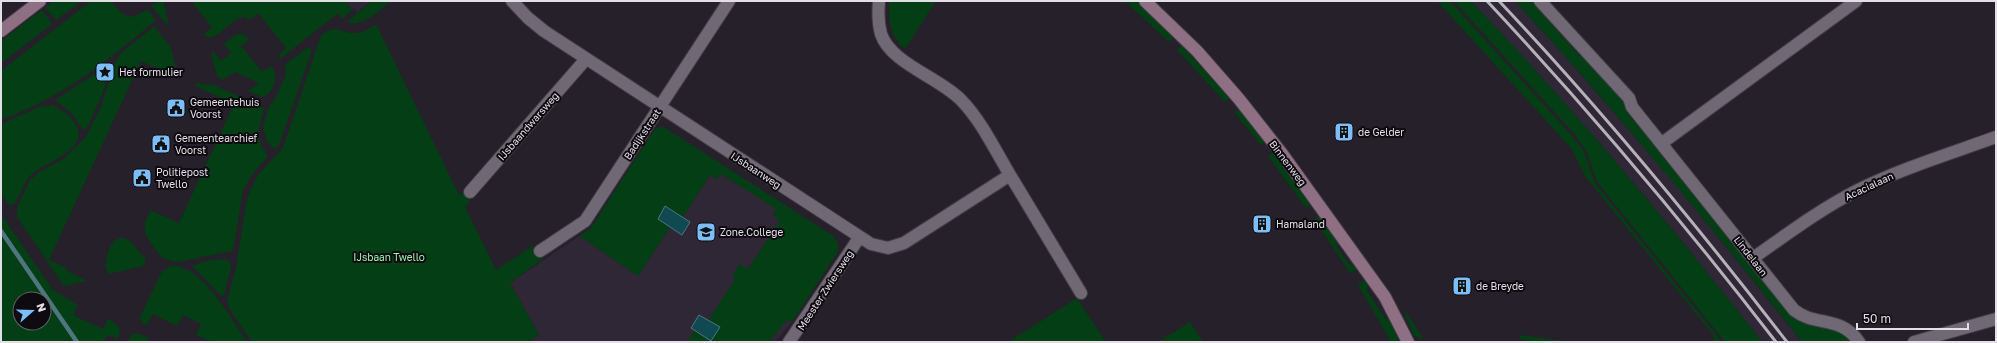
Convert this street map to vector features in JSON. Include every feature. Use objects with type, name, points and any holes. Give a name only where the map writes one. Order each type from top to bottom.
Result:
[{"type":"street","points":[[1,31],[40,1]]},
{"type":"street","name":"IJsbaanweg","points":[[512,1],[536,26],[859,238],[871,244],[888,248],[904,243],[1010,175]]},
{"type":"street","name":"Badijkstraat","points":[[540,251],[585,221],[729,1]]},
{"type":"street","points":[[879,1],[879,26],[885,43],[893,52],[953,91],[974,115],[1081,293]]},
{"type":"street","name":"Binnenweg","points":[[1145,1],[1197,51],[1239,99],[1283,155],[1385,297],[1408,342]]},
{"type":"street","name":"Lindelaan","points":[[1540,1],[1629,98],[1632,107],[1797,312],[1843,326],[1850,331],[1859,342]]},
{"type":"street","points":[[1662,143],[1856,1]]},
{"type":"street","name":"IJsbaandwarsweg","points":[[470,192],[586,59]]},
{"type":"street","name":"Acacialaan","points":[[1753,258],[1818,213],[1857,190],[1899,172],[1996,138]]},
{"type":"street","name":"Meester Zwiersweg","points":[[789,342],[859,238]]},
{"type":"street","points":[[1914,342],[1996,319]]},
{"type":"shaded area","points":[[345,1],[372,1],[357,12],[354,8],[352,10]]},
{"type":"shaded area","points":[[1471,1],[1515,1],[1676,184],[1802,342],[1762,342],[1681,240],[1615,161],[1554,91]]},
{"type":"shaded area","name":"Zone.College","points":[[662,126],[833,236],[838,244],[837,253],[792,322],[775,342],[528,342],[539,335],[510,283],[591,228],[655,129]]},
{"type":"green space","points":[[53,1],[82,1],[56,20],[45,8]]},
{"type":"green space","points":[[91,1],[111,1],[119,11],[127,16],[136,15],[147,9],[156,20],[83,77],[45,100],[24,111],[1,120],[1,71]]},
{"type":"green space","points":[[158,1],[164,2],[169,27],[151,6]]},
{"type":"green space","points":[[191,1],[345,1],[352,10],[342,19],[338,13],[280,59],[278,56],[286,48],[258,13],[249,20],[245,17],[240,18],[234,21],[219,34],[214,37],[209,37],[204,35],[212,27]]},
{"type":"green space","points":[[372,1],[391,1],[371,17],[359,23],[347,22]]},
{"type":"green space","points":[[889,1],[936,1],[905,49],[896,38],[891,27]]},
{"type":"green space","points":[[1125,1],[1136,1],[1174,37],[1169,42]]},
{"type":"green space","points":[[1437,1],[1450,1],[1573,137],[1584,152],[1595,183],[1722,342],[1713,342],[1714,336],[1585,176],[1571,148]]},
{"type":"green space","points":[[1454,1],[1471,1],[1547,83],[1657,211],[1762,342],[1725,342],[1597,182],[1586,151],[1575,135]]},
{"type":"green space","points":[[1515,1],[1531,1],[1580,56],[1584,54],[1622,97],[1625,108],[1790,313],[1835,328],[1851,340],[1849,342],[1802,342],[1662,169],[1590,84]]},
{"type":"green space","points":[[42,10],[51,22],[51,25],[4,61],[1,61],[1,41]]},
{"type":"green space","name":"IJsbaan Twello","points":[[376,24],[459,195],[465,190],[473,197],[465,207],[496,270],[534,245],[543,259],[510,283],[539,335],[528,342],[252,342],[230,310],[227,300],[236,268],[249,193],[258,175],[283,148],[321,35],[335,29],[351,33],[359,33]]},
{"type":"green space","points":[[154,26],[171,48],[178,78],[141,61],[49,260],[67,268],[66,270],[87,281],[64,286],[17,217],[17,208],[30,180],[38,173],[65,158],[86,137],[101,107],[115,63],[120,54]]},
{"type":"green space","points":[[241,33],[250,39],[241,46],[262,72],[271,66],[275,73],[274,85],[267,95],[262,97],[248,91],[259,83],[235,72],[223,80],[217,76],[211,53],[214,52],[221,61],[231,53],[224,44],[235,35]]},
{"type":"green space","points":[[1181,45],[1230,98],[1225,102],[1177,50]]},
{"type":"green space","points":[[308,47],[311,50],[311,53],[279,145],[274,149],[267,142],[263,127],[269,106],[274,101],[286,75],[285,65]]},
{"type":"green space","points":[[107,66],[110,68],[102,95],[87,128],[83,130],[73,115],[55,100]]},
{"type":"green space","points":[[197,82],[203,85],[212,84],[264,108],[258,133],[261,145],[268,156],[254,172],[243,190],[232,251],[178,262],[164,259],[157,252],[145,234],[145,222],[150,210],[179,223],[234,104],[195,86]]},
{"type":"green space","points":[[52,105],[67,114],[75,123],[78,135],[76,143],[63,155],[32,174],[26,181],[13,205],[8,204],[1,194],[1,124],[39,107]]},
{"type":"green space","points":[[1239,109],[1265,142],[1261,145],[1234,112]]},
{"type":"green space","points":[[662,126],[833,236],[837,242],[837,253],[792,322],[787,320],[769,342],[687,342],[695,330],[691,328],[699,315],[708,321],[735,279],[732,276],[739,264],[748,269],[780,220],[773,215],[776,209],[721,174],[717,180],[710,175],[683,217],[690,222],[682,235],[670,227],[638,276],[579,236],[591,228],[655,129]]},
{"type":"green space","points":[[1273,153],[1311,205],[1306,208],[1268,156]]},
{"type":"green space","points":[[1,214],[53,290],[78,305],[73,315],[103,329],[108,319],[119,327],[120,332],[117,339],[107,335],[103,342],[1,342]]},
{"type":"green space","points":[[1319,216],[1338,242],[1337,248],[1349,264],[1355,266],[1357,269],[1350,273],[1314,219]]},
{"type":"green space","points":[[120,238],[124,238],[133,244],[143,256],[144,255],[146,262],[143,266],[109,274],[105,267],[110,246]]},
{"type":"green space","points":[[225,259],[229,261],[231,267],[224,295],[221,296],[192,266],[210,260]]},
{"type":"green space","points":[[170,266],[181,267],[193,273],[204,283],[224,308],[247,342],[212,342],[196,335],[201,324],[183,315],[177,326],[153,314],[147,325],[142,323],[140,317],[161,273]]},
{"type":"green space","points":[[1365,280],[1368,285],[1367,291],[1385,318],[1391,321],[1399,342],[1391,342],[1358,285]]},
{"type":"green space","points":[[1077,298],[1106,342],[1008,342]]},
{"type":"green space","points":[[1405,311],[1424,339],[1414,336],[1404,312]]},
{"type":"green space","points":[[1190,322],[1203,342],[1158,342]]},
{"type":"green space","points":[[136,333],[147,337],[150,342],[128,342],[131,335]]},
{"type":"green space","points":[[1520,335],[1569,342],[1538,342],[1520,339]]},
{"type":"water","points":[[665,206],[690,222],[682,235],[658,219]]},
{"type":"water","points":[[699,315],[720,327],[711,341],[691,328]]},
{"type":"waterway","points":[[1,231],[77,342]]},
{"type":"railway","points":[[1487,1],[1636,168],[1707,254],[1776,342]]},
{"type":"railway","points":[[1499,1],[1611,125],[1718,254],[1787,342]]},
{"type":"place","name":"Het formulier","points":[[105,72]]},
{"type":"place","name":"Gemeentehuis Voorst","points":[[176,108]]},
{"type":"place","name":"de Gelder","points":[[1344,132]]},
{"type":"place","name":"Gemeentearchief Voorst","points":[[161,144]]},
{"type":"place","name":"Politiepost Twello","points":[[142,178]]},
{"type":"place","name":"Hamaland","points":[[1262,224]]},
{"type":"place","name":"Zone.College","points":[[706,232]]},
{"type":"place","name":"de Breyde","points":[[1462,286]]}]
